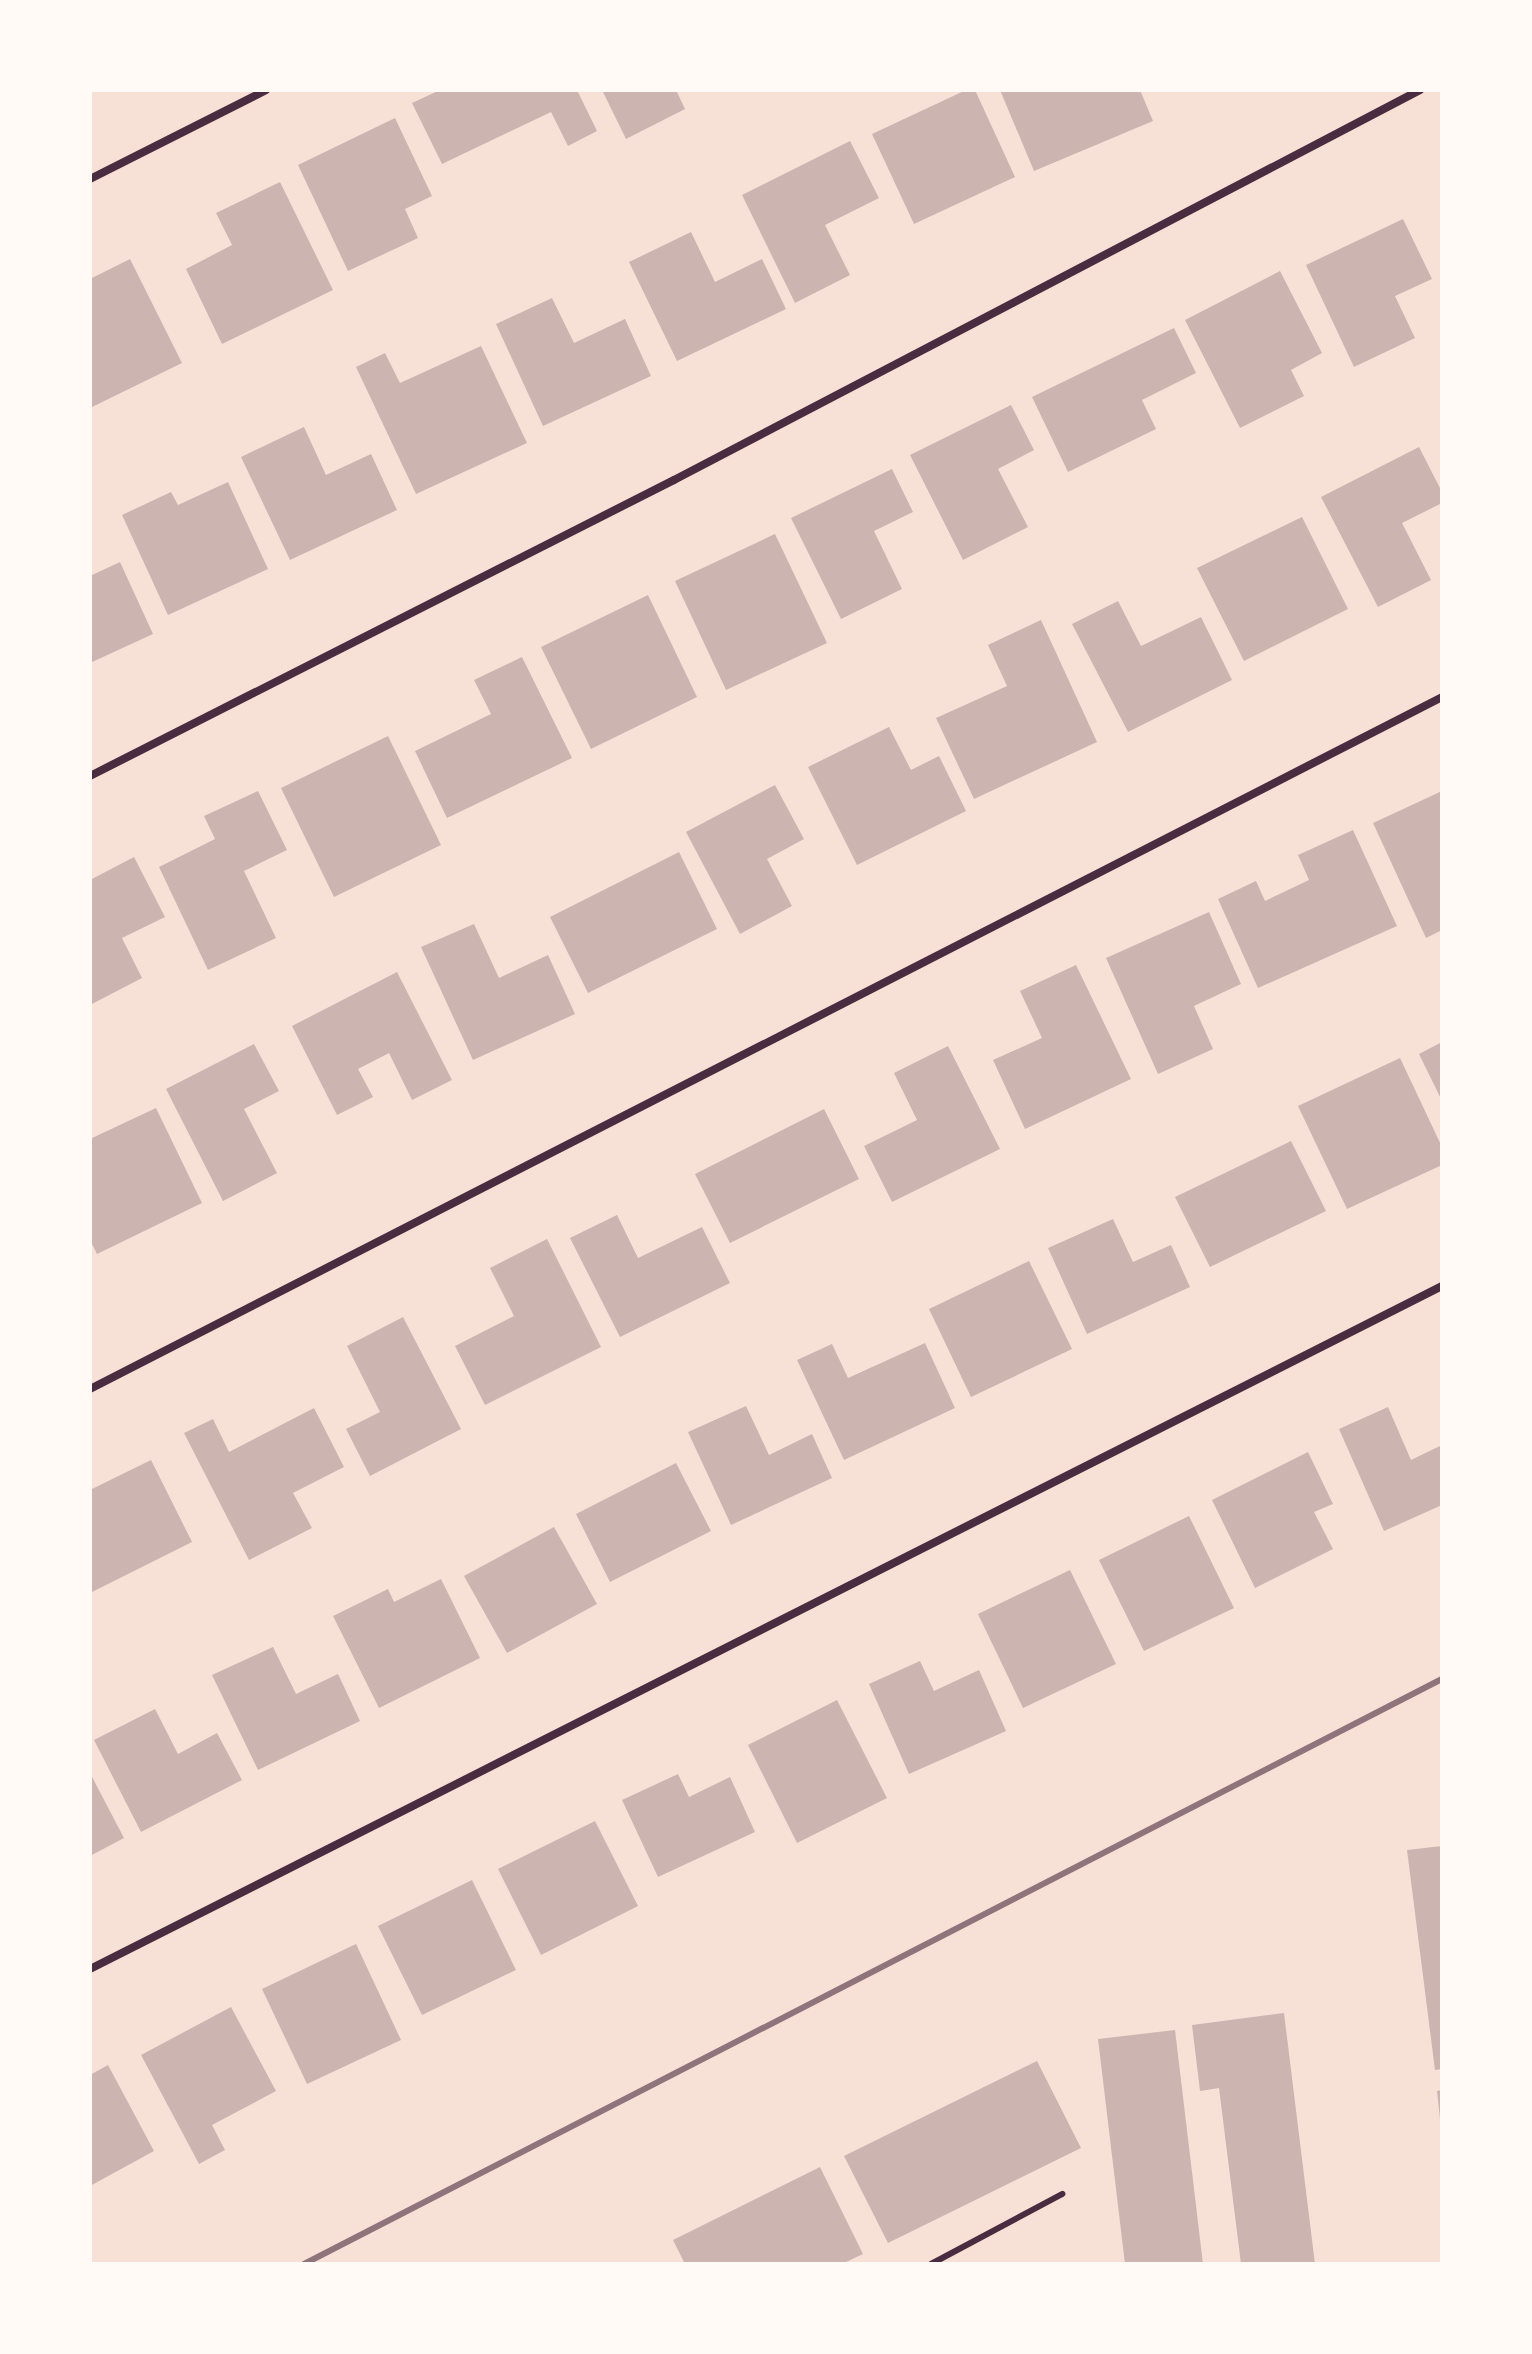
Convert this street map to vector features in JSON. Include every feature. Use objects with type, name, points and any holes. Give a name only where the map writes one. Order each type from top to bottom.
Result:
[{"type":"street","points":[[90,179],[266,90]]},
{"type":"street","points":[[90,776],[674,480],[1420,90]]},
{"type":"street","points":[[90,1389],[1442,697]]},
{"type":"street","points":[[90,1969],[1442,1286]]},
{"type":"lane","points":[[931,2264],[1062,2194]]},
{"type":"lane","points":[[948,2255],[949,2264]]},
{"type":"building","points":[[440,90],[577,90],[597,131],[568,146],[551,112],[442,164],[412,103]]},
{"type":"building","points":[[602,90],[676,90],[685,109],[626,139]]},
{"type":"building","points":[[966,90],[975,90],[1015,177],[914,224],[872,134]]},
{"type":"building","points":[[1000,90],[1140,90],[1153,121],[1034,171]]},
{"type":"building","points":[[395,118],[432,196],[405,209],[418,238],[348,271],[298,165]]},
{"type":"building","points":[[850,141],[879,198],[825,225],[850,275],[795,303],[742,195]]},
{"type":"building","points":[[280,182],[333,290],[222,344],[186,269],[232,245],[216,213]]},
{"type":"building","points":[[1403,219],[1432,279],[1395,296],[1415,338],[1354,367],[1306,265]]},
{"type":"building","points":[[691,232],[715,282],[762,259],[786,309],[677,361],[629,262]]},
{"type":"building","points":[[130,259],[182,363],[90,408],[90,279]]},
{"type":"building","points":[[1280,271],[1322,353],[1291,370],[1304,396],[1240,428],[1185,320]]},
{"type":"building","points":[[552,298],[574,343],[625,319],[651,376],[543,426],[496,324]]},
{"type":"building","points":[[1174,328],[1196,373],[1142,400],[1156,429],[1068,472],[1032,397]]},
{"type":"building","points":[[481,346],[527,443],[416,494],[356,367],[385,353],[400,383]]},
{"type":"building","points":[[1011,405],[1034,450],[998,469],[1028,527],[963,560],[910,455]]},
{"type":"building","points":[[304,427],[326,475],[371,454],[397,510],[290,560],[241,457]]},
{"type":"building","points":[[1419,447],[1442,492],[1442,503],[1402,523],[1431,580],[1378,607],[1321,497]]},
{"type":"building","points":[[892,469],[913,512],[874,531],[902,589],[841,619],[791,518]]},
{"type":"building","points":[[228,482],[268,569],[168,615],[122,515],[171,492],[178,505]]},
{"type":"building","points":[[1302,517],[1348,609],[1244,661],[1197,568]]},
{"type":"building","points":[[775,534],[827,643],[726,690],[675,581]]},
{"type":"building","points":[[120,562],[153,634],[90,663],[90,576]]},
{"type":"building","points":[[648,595],[697,697],[591,749],[541,647]]},
{"type":"building","points":[[1118,601],[1141,646],[1201,617],[1232,680],[1128,732],[1072,624]]},
{"type":"building","points":[[1041,620],[1097,742],[974,799],[936,718],[1007,686],[988,645]]},
{"type":"building","points":[[522,657],[572,758],[447,818],[415,751],[491,714],[474,680]]},
{"type":"building","points":[[889,727],[911,770],[939,756],[966,811],[857,865],[808,767]]},
{"type":"building","points":[[388,736],[441,845],[334,897],[281,788]]},
{"type":"building","points":[[775,785],[804,839],[767,859],[792,906],[740,934],[686,832]]},
{"type":"building","points":[[258,791],[287,850],[244,871],[276,938],[208,970],[159,867],[215,839],[204,816]]},
{"type":"building","points":[[1442,791],[1442,930],[1426,938],[1373,823]]},
{"type":"building","points":[[1353,830],[1397,926],[1258,988],[1218,899],[1256,881],[1265,901],[1309,880],[1298,855]]},
{"type":"building","points":[[679,852],[717,929],[588,993],[550,917]]},
{"type":"building","points":[[134,857],[165,917],[122,938],[142,978],[90,1005],[90,880]]},
{"type":"building","points":[[1209,912],[1241,984],[1194,1006],[1213,1049],[1158,1074],[1106,958]]},
{"type":"building","points":[[474,924],[499,978],[548,955],[575,1014],[473,1060],[421,947]]},
{"type":"building","points":[[1076,965],[1131,1079],[1025,1129],[993,1060],[1042,1038],[1020,991]]},
{"type":"building","points":[[397,972],[452,1080],[412,1100],[389,1053],[358,1069],[373,1097],[337,1115],[292,1026]]},
{"type":"building","points":[[1442,1042],[1442,1101],[1419,1054]]},
{"type":"building","points":[[254,1044],[279,1091],[244,1109],[277,1173],[223,1201],[166,1089]]},
{"type":"building","points":[[948,1046],[1000,1149],[892,1202],[864,1146],[917,1120],[894,1073]]},
{"type":"building","points":[[1400,1058],[1442,1147],[1442,1165],[1347,1209],[1298,1106]]},
{"type":"building","points":[[156,1108],[202,1203],[97,1254],[90,1240],[90,1139]]},
{"type":"building","points":[[824,1109],[859,1179],[730,1243],[695,1174]]},
{"type":"building","points":[[1291,1141],[1326,1211],[1210,1267],[1175,1197]]},
{"type":"building","points":[[617,1215],[638,1258],[702,1227],[730,1283],[620,1337],[570,1238]]},
{"type":"building","points":[[1113,1219],[1133,1262],[1171,1245],[1190,1287],[1087,1334],[1048,1248]]},
{"type":"building","points":[[547,1239],[601,1347],[485,1405],[455,1346],[514,1316],[490,1268]]},
{"type":"building","points":[[1029,1261],[1072,1349],[971,1397],[929,1309]]},
{"type":"building","points":[[403,1317],[461,1429],[370,1476],[346,1429],[380,1412],[347,1346]]},
{"type":"building","points":[[925,1343],[955,1408],[844,1460],[797,1360],[832,1344],[848,1378]]},
{"type":"building","points":[[746,1406],[769,1455],[812,1434],[832,1478],[731,1525],[688,1432]]},
{"type":"building","points":[[1388,1407],[1411,1460],[1442,1445],[1442,1505],[1384,1531],[1339,1429]]},
{"type":"building","points":[[314,1408],[344,1467],[293,1493],[312,1528],[249,1560],[184,1433],[213,1419],[229,1452]]},
{"type":"building","points":[[1308,1452],[1333,1504],[1314,1512],[1333,1549],[1255,1588],[1212,1500]]},
{"type":"building","points":[[151,1460],[192,1542],[90,1593],[90,1490]]},
{"type":"building","points":[[676,1463],[711,1531],[610,1582],[576,1514]]},
{"type":"building","points":[[1189,1516],[1234,1608],[1144,1651],[1099,1560]]},
{"type":"building","points":[[554,1527],[597,1604],[507,1653],[464,1576]]},
{"type":"building","points":[[1070,1570],[1116,1664],[1023,1708],[978,1614]]},
{"type":"building","points":[[441,1579],[480,1658],[379,1708],[333,1616],[388,1589],[394,1602]]},
{"type":"building","points":[[273,1647],[296,1694],[338,1674],[360,1721],[258,1770],[212,1675]]},
{"type":"building","points":[[920,1661],[934,1691],[979,1670],[1006,1731],[909,1774],[869,1684]]},
{"type":"building","points":[[837,1700],[887,1798],[797,1843],[748,1745]]},
{"type":"building","points":[[155,1709],[178,1754],[217,1733],[242,1780],[141,1832],[94,1740]]},
{"type":"building","points":[[90,1773],[124,1838],[90,1856]]},
{"type":"building","points":[[678,1774],[689,1797],[730,1777],[755,1832],[658,1877],[622,1800]]},
{"type":"building","points":[[595,1821],[638,1906],[541,1955],[498,1869]]},
{"type":"building","points":[[1442,1846],[1442,2069],[1435,2070],[1407,1850]]},
{"type":"building","points":[[472,1880],[516,1970],[422,2015],[378,1926]]},
{"type":"building","points":[[356,1944],[401,2040],[307,2084],[262,1989]]},
{"type":"building","points":[[231,2007],[276,2091],[212,2125],[225,2150],[199,2164],[141,2055]]},
{"type":"building","points":[[1284,2013],[1315,2264],[1241,2264],[1219,2088],[1200,2091],[1192,2025]]},
{"type":"building","points":[[1175,2030],[1203,2264],[1125,2264],[1098,2039]]},
{"type":"building","points":[[1037,2061],[1081,2148],[888,2243],[844,2156]]},
{"type":"building","points":[[108,2065],[154,2151],[90,2186],[90,2075]]},
{"type":"building","points":[[1442,2090],[1442,2119],[1440,2119],[1437,2091]]},
{"type":"building","points":[[820,2167],[863,2254],[842,2264],[685,2264],[673,2240]]},
{"type":"railway","points":[[304,2264],[1442,1679]]}]
